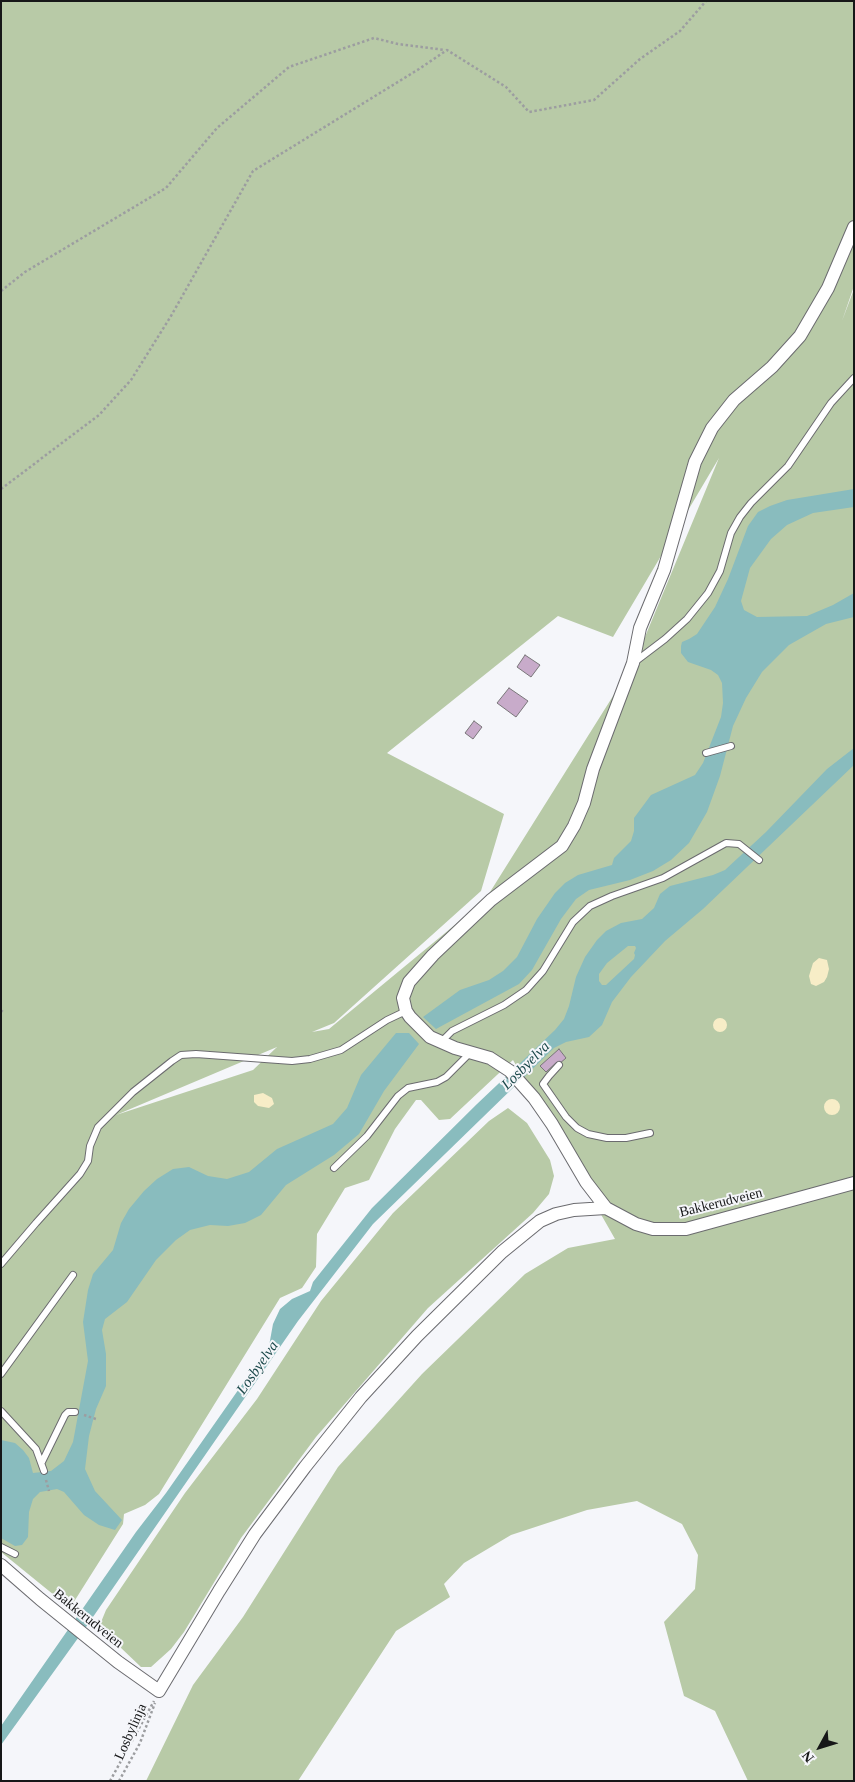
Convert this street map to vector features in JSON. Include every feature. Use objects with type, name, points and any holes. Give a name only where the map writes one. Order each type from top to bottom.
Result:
[{"type":"street","points":[[606,1208],[586,1182],[552,1124],[534,1098],[510,1071],[490,1058],[440,1043],[421,1030],[406,1011],[403,998],[409,982],[433,954],[491,900],[562,846],[574,826],[584,803],[593,769],[632,663],[640,628],[664,570],[695,462],[712,428],[734,400],[772,367],[800,336],[828,288],[854,228]]},
{"type":"street","name":"Bakkerudveien","points":[[606,1208],[636,1224],[653,1229],[686,1229],[854,1183]]},
{"type":"street","points":[[159,1691],[255,1534],[305,1467],[362,1397],[417,1336],[502,1252],[540,1221],[556,1214],[574,1210],[606,1208]]},
{"type":"street","name":"Bakkerudveien","points":[[1,1565],[130,1672],[159,1691]]},
{"type":"lane","points":[[632,663],[687,619],[708,593],[720,571],[731,533],[740,516],[788,466],[831,403],[854,378]]},
{"type":"lane","points":[[706,752],[732,746]]},
{"type":"lane","points":[[440,1043],[452,1031],[504,1005],[526,990],[543,971],[573,922],[590,906],[663,878],[726,844],[736,843],[743,846],[759,860]]},
{"type":"lane","points":[[1,1264],[80,1174],[88,1162],[90,1146],[98,1127],[133,1092],[181,1055],[196,1054],[292,1061],[310,1060],[341,1050],[387,1020],[406,1011]]},
{"type":"lane","points":[[334,1168],[367,1136],[398,1096],[408,1088],[437,1082],[446,1077],[470,1053]]},
{"type":"lane","points":[[534,1098],[559,1065]]},
{"type":"lane","points":[[543,1084],[566,1117],[577,1128],[588,1134],[606,1138],[626,1138],[650,1132]]},
{"type":"lane","points":[[1,1374],[73,1275]]},
{"type":"lane","points":[[1,1411],[36,1449],[44,1471]]},
{"type":"lane","points":[[42,1462],[65,1415],[68,1412],[75,1412]]},
{"type":"lane","points":[[1,1547],[15,1554]]},
{"type":"path","points":[[1,292],[25,272],[166,188],[217,128],[289,67],[374,38],[398,44],[447,50],[506,87],[529,112],[594,100],[640,59],[680,31],[706,1]]},
{"type":"path","points":[[1,489],[98,415],[131,380],[171,316],[252,171],[447,50]]},
{"type":"path","points":[[1,1012],[4,1008]]},
{"type":"path","points":[[75,1412],[96,1419]]},
{"type":"path","points":[[110,1781],[159,1691]]},
{"type":"path","name":"Losbylinja","points":[[119,1781],[140,1743],[159,1691]]},
{"type":"green space","points":[[1,1],[854,1],[854,286],[842,321],[854,289],[854,1781],[748,1781],[715,1711],[684,1696],[664,1622],[695,1589],[698,1555],[682,1524],[637,1501],[587,1510],[511,1535],[464,1563],[444,1584],[450,1597],[396,1631],[298,1781],[146,1781],[193,1685],[243,1617],[338,1467],[422,1374],[525,1274],[568,1248],[615,1239],[513,1060],[450,1119],[439,1120],[421,1100],[416,1100],[395,1129],[369,1180],[345,1188],[317,1234],[316,1267],[302,1288],[280,1298],[159,1494],[145,1505],[124,1514],[123,1524],[70,1608],[1,1552]],"holes":[[[719,458],[635,661],[485,900],[329,1029],[312,1032],[334,1023],[481,891],[504,814],[387,753],[558,616],[613,637]],[[277,1047],[253,1070],[116,1115]]]},
{"type":"green space","points":[[508,1108],[527,1123],[550,1160],[554,1176],[549,1194],[533,1213],[428,1308],[316,1437],[241,1538],[184,1632],[171,1649],[151,1667],[141,1667],[99,1627],[106,1610],[185,1493],[257,1399],[321,1301],[393,1213],[489,1121]]},
{"type":"sand","points":[[819,958],[827,960],[829,969],[824,982],[816,986],[811,984],[809,976],[813,963]]},
{"type":"sand","points":[[717,1018],[723,1018],[727,1025],[723,1032],[717,1032],[713,1028],[713,1022]]},
{"type":"sand","points":[[263,1093],[272,1098],[274,1104],[269,1108],[258,1106],[254,1102],[254,1095]]},
{"type":"sand","points":[[832,1099],[840,1107],[832,1115],[824,1107]]},
{"type":"water","points":[[854,489],[854,507],[813,513],[787,525],[771,539],[750,568],[741,601],[744,610],[757,617],[807,616],[833,605],[854,593],[854,617],[826,624],[789,645],[762,672],[746,698],[733,726],[720,776],[707,812],[689,843],[671,860],[653,871],[630,880],[589,890],[576,899],[561,919],[532,970],[519,984],[436,1029],[423,1017],[460,990],[489,980],[503,971],[517,957],[537,919],[555,893],[565,883],[578,875],[612,865],[614,858],[631,841],[634,831],[634,818],[651,795],[695,775],[703,763],[721,717],[723,703],[722,683],[718,675],[711,670],[688,662],[681,653],[681,646],[682,642],[697,634],[715,607],[748,526],[758,512],[787,500]]},
{"type":"water","name":"Losbyelva","points":[[854,748],[854,765],[703,909],[665,941],[631,977],[612,1002],[602,1025],[589,1037],[566,1042],[554,1048],[373,1224],[298,1321],[86,1627],[1,1745],[1,1726],[269,1346],[273,1324],[280,1309],[292,1299],[310,1291],[313,1282],[372,1208],[555,1030],[564,1019],[576,977],[585,957],[606,931],[621,923],[642,919],[654,908],[660,894],[670,886],[725,870],[766,832],[827,769]],"holes":[[[628,946],[635,946],[634,959],[606,985],[602,985],[599,981],[599,974],[607,963]]]},
{"type":"water","points":[[396,1033],[409,1033],[419,1044],[384,1091],[359,1134],[334,1155],[286,1185],[261,1215],[245,1223],[228,1226],[210,1225],[190,1230],[176,1240],[156,1260],[127,1302],[105,1319],[102,1330],[106,1354],[106,1386],[96,1409],[89,1436],[85,1469],[95,1491],[122,1520],[115,1530],[99,1525],[84,1515],[64,1492],[57,1489],[40,1492],[33,1499],[29,1512],[28,1537],[22,1545],[15,1546],[1,1538],[1,1440],[15,1443],[23,1450],[29,1458],[33,1473],[51,1471],[64,1461],[73,1442],[88,1361],[83,1322],[88,1290],[93,1274],[113,1250],[121,1223],[129,1209],[157,1179],[173,1169],[189,1167],[208,1176],[227,1179],[249,1172],[277,1149],[333,1124],[347,1108],[361,1075]]},
{"type":"building","points":[[525,655],[540,665],[531,677],[517,667]]},
{"type":"building","points":[[509,688],[528,701],[516,717],[497,703]]},
{"type":"building","points":[[474,721],[482,727],[473,739],[465,733]]},
{"type":"building","points":[[559,1049],[566,1058],[559,1064],[557,1062],[546,1072],[540,1066]]}]
